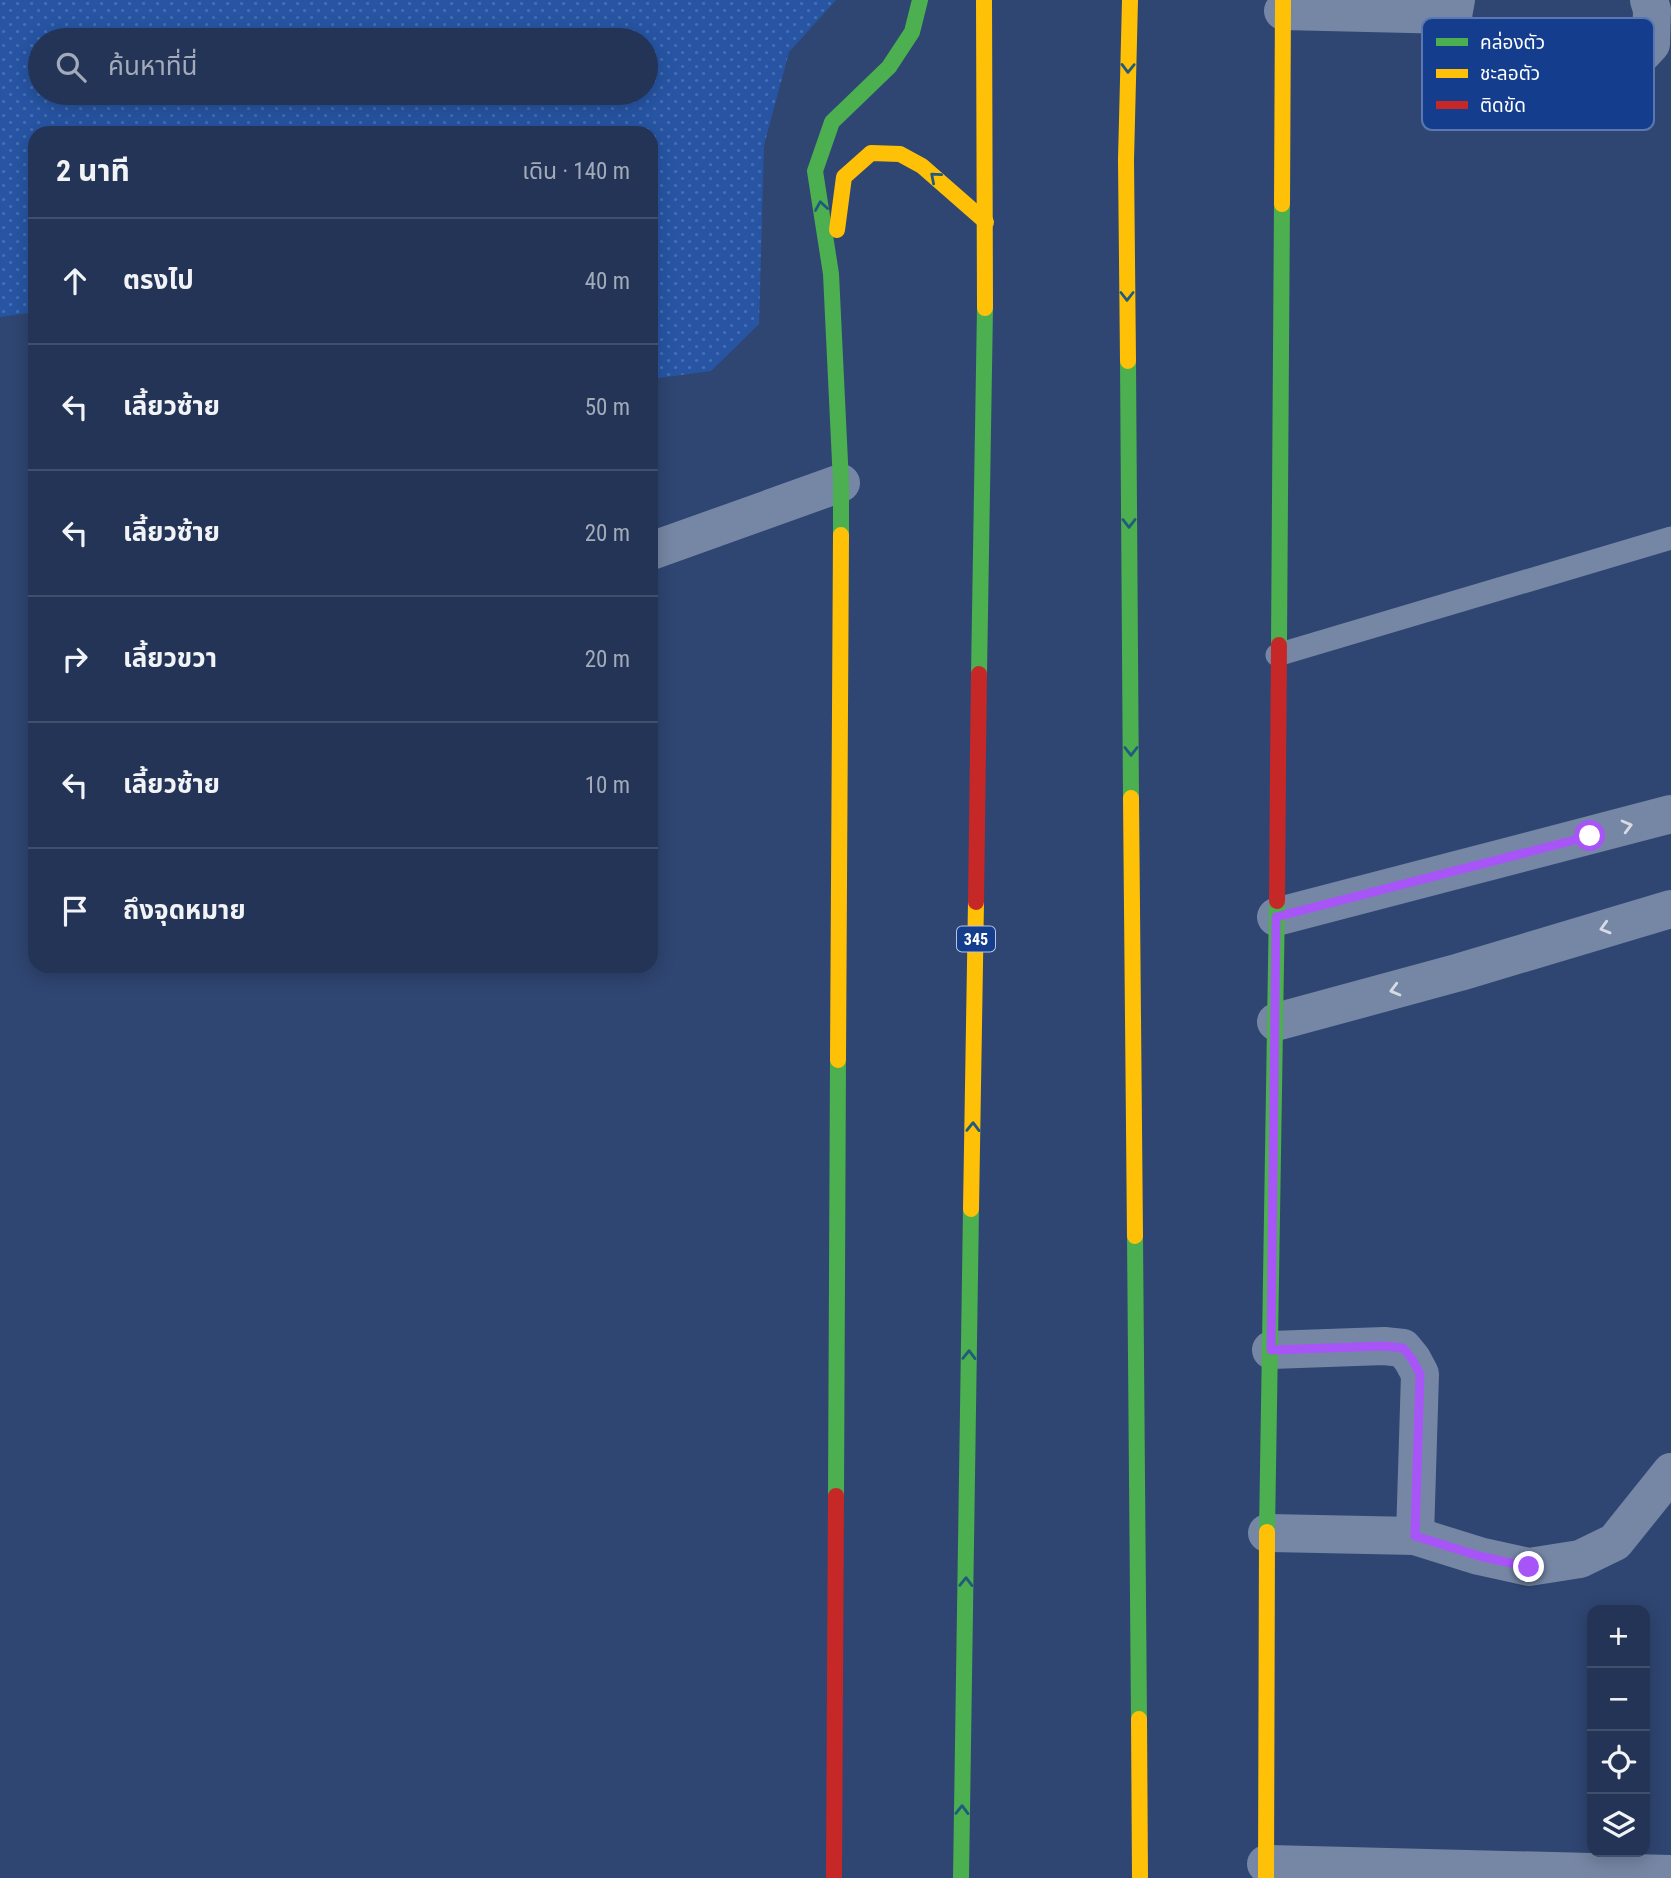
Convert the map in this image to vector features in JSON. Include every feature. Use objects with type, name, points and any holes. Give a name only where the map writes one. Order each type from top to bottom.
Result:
[{"type":"main road","points":[[834,1878],[841,483],[831,274],[815,171],[832,122],[889,67],[912,32],[920,0]]},
{"type":"main road","name":"345","points":[[961,1878],[986,222],[984,0]]},
{"type":"main road","points":[[1130,0],[1126,160],[1140,1878]]},
{"type":"main road","points":[[1266,1871],[1267,1533],[1276,1022],[1283,6]]},
{"type":"main road","points":[[831,274],[844,177],[871,153],[900,154],[922,166],[986,222]]},
{"type":"street","points":[[1283,6],[1454,7]]},
{"type":"street","points":[[1654,25],[1657,6]]},
{"type":"street","points":[[658,548],[841,483]]},
{"type":"street","points":[[1276,917],[1671,814]]},
{"type":"street","points":[[1276,1022],[1460,972],[1671,909]]},
{"type":"street","points":[[1271,1350],[1384,1346],[1403,1348],[1412,1359],[1420,1374],[1415,1536]]},
{"type":"street","points":[[1267,1533],[1415,1536],[1479,1556],[1529,1567],[1580,1559],[1615,1542],[1671,1472]]},
{"type":"street","points":[[1266,1871],[1671,1874]]},
{"type":"lane","points":[[1277,654],[1671,538]]},
{"type":"shaded area","points":[[0,0],[836,0],[789,52],[764,145],[759,324],[711,371],[658,378],[658,126],[28,126],[28,313],[0,317]]},
{"type":"traffic: fast","points":[[841,535],[831,274],[815,171],[832,122],[889,67],[912,32],[920,0]]},
{"type":"traffic: fast","points":[[1279,645],[1282,204]]},
{"type":"traffic: fast","points":[[979,674],[985,308]]},
{"type":"traffic: fast","points":[[1128,361],[1131,798]]},
{"type":"traffic: fast","points":[[1267,1532],[1277,901]]},
{"type":"traffic: fast","points":[[836,1496],[838,1060]]},
{"type":"traffic: fast","points":[[961,1878],[971,1209]]},
{"type":"traffic: fast","points":[[1135,1236],[1139,1719]]},
{"type":"traffic: slow","points":[[984,0],[985,308]]},
{"type":"traffic: slow","points":[[1128,361],[1126,160],[1130,0]]},
{"type":"traffic: slow","points":[[1282,204],[1283,0]]},
{"type":"traffic: slow","points":[[837,230],[844,177],[871,153],[900,154],[922,166],[986,222]]},
{"type":"traffic: slow","points":[[838,1060],[841,535]]},
{"type":"traffic: slow","points":[[1131,798],[1135,1236]]},
{"type":"traffic: slow","points":[[971,1209],[976,902]]},
{"type":"traffic: slow","points":[[1266,1878],[1267,1532]]},
{"type":"traffic: slow","points":[[1139,1719],[1140,1878]]},
{"type":"traffic: jam","points":[[1277,901],[1279,645]]},
{"type":"traffic: jam","points":[[976,902],[979,674]]},
{"type":"traffic: jam","points":[[834,1878],[836,1496]]},
{"type":"route","points":[[1529,1567],[1479,1556],[1415,1536],[1420,1374],[1403,1348],[1384,1346],[1271,1350],[1276,917],[1590,836]]}]
